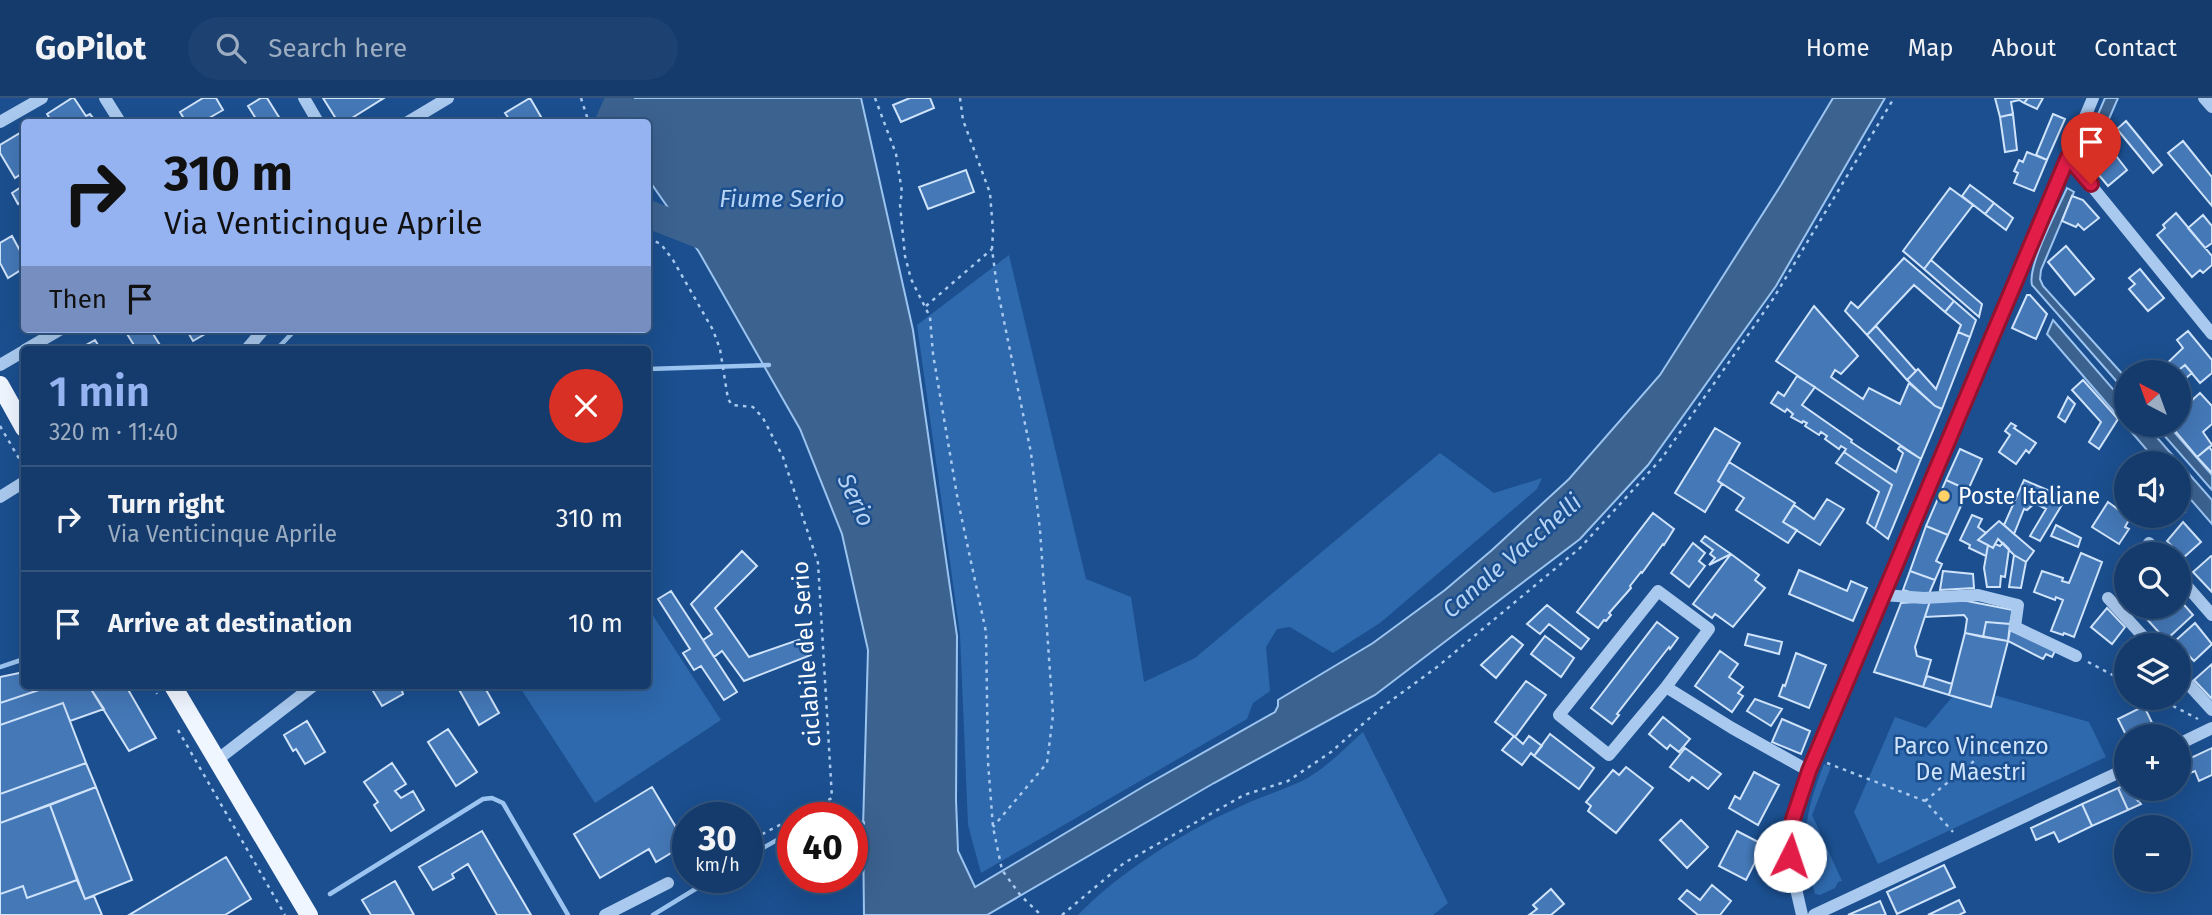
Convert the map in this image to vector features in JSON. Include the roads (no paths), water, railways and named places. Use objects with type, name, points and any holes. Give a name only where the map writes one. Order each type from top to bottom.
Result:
[{"type":"main road","points":[[0,385],[21,423]]},
{"type":"main road","points":[[175,689],[309,915]]},
{"type":"street","points":[[0,122],[42,98]]},
{"type":"street","points":[[105,98],[118,119]]},
{"type":"street","points":[[304,98],[316,119]]},
{"type":"street","points":[[413,119],[448,98]]},
{"type":"street","points":[[1802,915],[1793,878],[1790,838],[1793,819],[1809,771],[2092,98]]},
{"type":"street","points":[[2204,98],[2212,107]]},
{"type":"street","points":[[2068,157],[2212,334]]},
{"type":"street","points":[[32,346],[54,333]]},
{"type":"street","points":[[0,365],[21,352]]},
{"type":"street","points":[[0,497],[21,484]]},
{"type":"street","points":[[1658,591],[1709,629],[1666,687],[1609,755],[1559,715],[1658,591]]},
{"type":"street","points":[[2191,591],[2212,615]]},
{"type":"street","points":[[1883,595],[1924,598],[1978,595],[2018,605],[2015,627],[2076,656]]},
{"type":"street","points":[[2108,598],[2140,633]]},
{"type":"street","points":[[1666,687],[1809,771]]},
{"type":"street","points":[[2191,687],[2212,710]]},
{"type":"street","points":[[217,760],[309,689]]},
{"type":"street","points":[[2191,736],[2207,725]]},
{"type":"street","points":[[1814,915],[2114,775]]},
{"type":"street","points":[[606,915],[668,883]]},
{"type":"water","name":"Fiume Serio","points":[[617,98],[861,98],[913,330],[957,636],[958,851],[975,887],[1275,712],[1278,700],[1373,643],[1445,590],[1492,550],[1569,479],[1660,375],[1833,98],[1885,98],[1776,286],[1648,465],[1580,539],[1375,695],[1214,783],[987,915],[864,915],[864,893],[868,893],[868,802],[864,802],[868,650],[842,534],[800,429],[699,252],[651,183],[651,119],[619,119]]},
{"type":"water","points":[[2105,98],[2118,98],[2090,163],[2081,154]]},
{"type":"water","points":[[2067,188],[2074,192],[2041,270],[2040,279],[2043,286],[2114,365],[2114,378],[2032,285],[2034,265]]},
{"type":"water","points":[[2053,320],[2114,390],[2114,412],[2047,334]]},
{"type":"water","points":[[2137,438],[2157,438],[2169,451],[2148,451]]},
{"type":"water","points":[[2166,438],[2179,438],[2191,451],[2178,451]]},
{"type":"water","points":[[2191,451],[2212,475],[2212,490],[2191,466]]},
{"type":"water","points":[[2191,476],[2212,500],[2212,524],[2191,500]]},
{"type":"waterway","points":[[610,119],[620,98]]},
{"type":"waterway","points":[[651,215],[717,241]]},
{"type":"waterway","points":[[280,346],[292,333]]},
{"type":"waterway","points":[[651,369],[769,365]]},
{"type":"waterway","points":[[0,667],[21,660]]},
{"type":"waterway","points":[[330,894],[483,799],[492,798],[503,803],[568,915]]},
{"type":"waterway","points":[[763,848],[777,840]]},
{"type":"waterway","points":[[653,915],[689,893]]},
{"type":"place","name":"Poste Italiane","points":[[1944,496]]},
{"type":"water label","name":"Serio","points":[[856,500]]},
{"type":"water label","name":"Canale Vacchelli","points":[[1512,556]]},
{"type":"park label","name":"Parco Vincenzo De Maestri","points":[[1971,759]]}]
